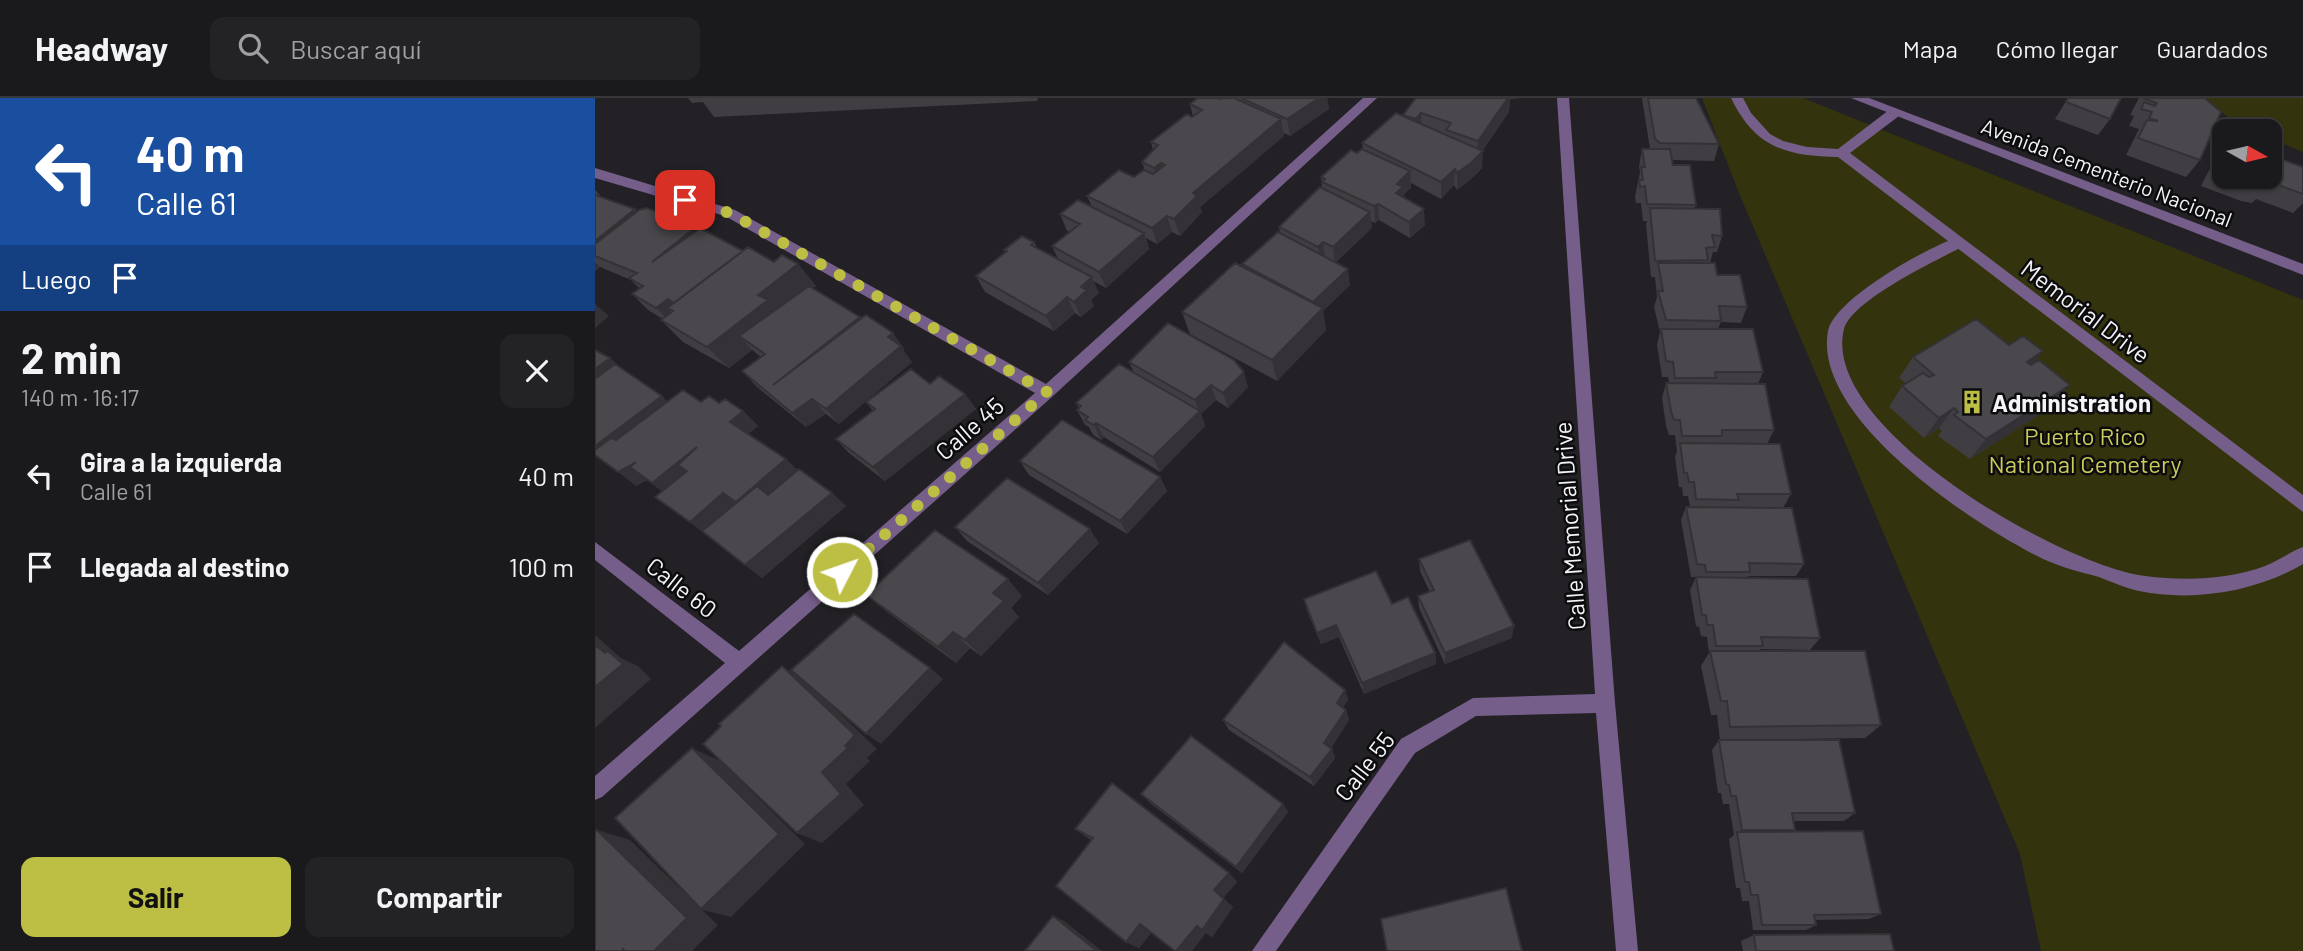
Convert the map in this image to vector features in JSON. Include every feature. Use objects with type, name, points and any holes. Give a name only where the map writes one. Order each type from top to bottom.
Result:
[{"type":"street","name":"Calle 45","points":[[595,790],[1047,392],[1371,98]]},
{"type":"street","name":"Calle Memorial Drive","points":[[1563,98],[1605,703],[1627,951]]},
{"type":"street","points":[[1737,98],[1746,120],[1763,138],[1816,153],[1841,153],[1894,113]]},
{"type":"street","name":"Avenida Cementerio Nacional","points":[[1857,98],[2303,270]]},
{"type":"street","name":"Memorial Drive","points":[[1841,153],[2303,505]]},
{"type":"street","points":[[595,173],[730,213],[1047,392]]},
{"type":"street","points":[[1959,242],[1857,298],[1836,328],[1836,366],[1857,403],[1895,449],[1964,505],[2051,554],[2143,584],[2239,584],[2290,564],[2303,555]]},
{"type":"street","name":"Calle 60","points":[[595,550],[739,662]]},
{"type":"street","name":"Calle 55","points":[[1263,951],[1408,746],[1473,707],[1605,703]]},
{"type":"green space","name":"Puerto Rico National Cemetery","points":[[1702,98],[1803,98],[2303,300],[2303,951],[2041,951],[2020,854],[1739,193]]},
{"type":"green space","points":[[2199,98],[2303,98],[2303,152],[2282,143],[2282,119],[2232,119]]},
{"type":"building","points":[[1198,98],[1234,98],[1281,119],[1193,193],[1197,196],[1174,219],[1167,216],[1152,228],[1087,196],[1119,170],[1134,177],[1144,170],[1153,174],[1165,165],[1161,163],[1154,168],[1142,162],[1158,145],[1151,142],[1187,114],[1192,117],[1202,110],[1190,104]]},
{"type":"building","points":[[1241,98],[1319,98],[1287,119]]},
{"type":"building","points":[[1416,98],[1508,98],[1478,141],[1446,130],[1451,123],[1421,113],[1416,119],[1403,115]]},
{"type":"building","points":[[1648,98],[1696,98],[1719,144],[1660,143],[1655,139]]},
{"type":"building","points":[[2068,98],[2121,98],[2110,119],[2066,102]]},
{"type":"building","points":[[2143,98],[2205,98],[2221,112],[2218,119],[2212,119],[2212,133],[2200,160],[2138,138],[2147,120],[2158,121],[2149,118],[2152,112],[2141,109],[2144,102],[2155,106],[2157,103]]},
{"type":"building","points":[[1396,113],[1483,151],[1471,163],[1457,173],[1455,169],[1441,182],[1362,143]]},
{"type":"building","points":[[1362,149],[1410,171],[1397,184],[1403,187],[1396,193],[1424,209],[1409,222],[1378,204],[1374,206],[1322,182],[1325,179],[1321,177],[1351,150],[1357,153]]},
{"type":"building","points":[[1642,149],[1670,149],[1673,165],[1690,165],[1696,205],[1647,204],[1645,186],[1640,187],[1639,180],[1643,180],[1641,167],[1645,167]]},
{"type":"building","points":[[2282,159],[2303,167],[2303,194],[2282,186]]},
{"type":"building","points":[[1320,187],[1370,212],[1333,247],[1323,242],[1318,247],[1279,227]]},
{"type":"building","points":[[595,195],[635,209],[595,241]]},
{"type":"building","points":[[1078,200],[1144,233],[1099,272],[1052,246],[1080,224],[1060,214]]},
{"type":"building","points":[[647,208],[684,222],[680,225],[692,230],[652,262],[700,228],[743,251],[674,303],[668,299],[656,308],[632,294],[643,286],[629,278],[637,273],[595,256],[595,244],[639,210]]},
{"type":"building","points":[[1650,208],[1720,209],[1722,236],[1712,235],[1715,247],[1706,248],[1708,260],[1655,261]]},
{"type":"building","points":[[1278,232],[1348,269],[1313,302],[1242,264]]},
{"type":"building","points":[[1022,236],[1034,242],[1031,245],[1092,277],[1081,287],[1087,290],[1074,302],[1067,297],[1046,316],[976,276]]},
{"type":"building","points":[[748,247],[774,262],[782,255],[798,264],[758,295],[768,300],[707,347],[661,320],[673,311],[667,308]]},
{"type":"building","points":[[1235,263],[1323,308],[1272,360],[1182,312]]},
{"type":"building","points":[[1658,263],[1715,263],[1717,275],[1740,275],[1747,307],[1719,306],[1721,321],[1666,320],[1658,291],[1663,291]]},
{"type":"building","points":[[809,286],[860,317],[773,385],[866,315],[893,333],[888,337],[901,346],[826,409],[812,399],[792,413],[742,371],[765,354],[739,336]]},
{"type":"building","name":"Administration","points":[[1976,319],[2009,345],[2023,336],[2043,351],[2027,362],[2031,365],[2039,360],[2070,385],[1986,439],[1954,415],[1958,412],[1954,408],[1939,418],[1902,386],[1923,373],[1929,377],[1934,375],[1913,357]]},
{"type":"building","points":[[1168,323],[1234,360],[1244,372],[1223,393],[1211,385],[1195,400],[1129,362]]},
{"type":"building","points":[[1661,329],[1753,329],[1763,372],[1715,372],[1716,378],[1675,378],[1673,362],[1666,361]]},
{"type":"building","points":[[595,350],[610,358],[595,369]]},
{"type":"building","points":[[615,364],[662,396],[595,446],[595,379]]},
{"type":"building","points":[[1119,364],[1200,411],[1153,457],[1096,423],[1094,425],[1085,420],[1088,417],[1077,410],[1081,406],[1076,403]]},
{"type":"building","points":[[911,369],[930,384],[939,376],[965,394],[873,467],[836,439],[875,409],[866,402]]},
{"type":"building","points":[[1666,383],[1765,384],[1774,430],[1722,430],[1722,436],[1682,436],[1680,420],[1674,420],[1671,411]]},
{"type":"building","points":[[683,390],[701,402],[709,396],[719,403],[725,399],[743,411],[730,422],[786,459],[736,502],[723,493],[690,522],[655,497],[687,471],[678,465],[697,447],[652,483],[630,467],[636,462],[618,472],[595,455],[595,450],[611,438],[616,440]]},
{"type":"building","points":[[1062,420],[1160,477],[1120,521],[1020,461]]},
{"type":"building","points":[[1680,443],[1780,444],[1791,494],[1737,494],[1739,500],[1696,499],[1694,482],[1689,482],[1687,473],[1684,473]]},
{"type":"building","points":[[799,469],[832,493],[745,565],[702,531],[757,486],[768,495]]},
{"type":"building","points":[[1007,478],[1090,529],[1038,583],[955,527]]},
{"type":"building","points":[[1686,507],[1792,508],[1804,564],[1749,563],[1750,572],[1706,572],[1705,565],[1697,564]]},
{"type":"building","points":[[935,530],[1008,579],[993,593],[1004,601],[965,640],[953,632],[938,647],[866,595]]},
{"type":"building","points":[[1470,540],[1514,626],[1445,653],[1418,596],[1434,590],[1419,559]]},
{"type":"building","points":[[1376,571],[1392,604],[1408,597],[1435,653],[1362,683],[1336,625],[1317,633],[1304,599]]},
{"type":"building","points":[[1696,577],[1808,579],[1820,638],[1761,637],[1763,646],[1716,646],[1713,625],[1707,625],[1706,615],[1702,615]]},
{"type":"building","points":[[854,614],[930,668],[866,734],[791,670]]},
{"type":"building","points":[[1284,642],[1345,690],[1337,703],[1346,710],[1324,743],[1332,749],[1310,777],[1223,720]]},
{"type":"building","points":[[595,645],[605,653],[608,651],[623,664],[595,687]]},
{"type":"building","points":[[1710,651],[1865,651],[1881,725],[1730,727],[1727,701],[1721,701]]},
{"type":"building","points":[[782,666],[855,735],[845,746],[848,748],[822,772],[841,794],[797,833],[703,744],[721,726],[719,724]]},
{"type":"building","points":[[1191,736],[1283,804],[1236,867],[1141,794]]},
{"type":"building","points":[[1719,740],[1839,740],[1855,813],[1792,813],[1795,830],[1742,830],[1736,796],[1731,796],[1729,785],[1726,784]]},
{"type":"building","points":[[692,748],[779,834],[701,909],[615,818]]},
{"type":"building","points":[[1112,783],[1229,873],[1214,890],[1224,899],[1202,930],[1197,926],[1176,951],[1140,924],[1126,942],[1056,886],[1093,838],[1075,829]]},
{"type":"building","points":[[597,830],[687,918],[654,951],[595,951]]},
{"type":"building","points":[[1863,831],[1881,914],[1814,915],[1816,925],[1762,925],[1758,895],[1751,895],[1749,882],[1745,882],[1737,832]]},
{"type":"building","points":[[1506,888],[1522,951],[1387,951],[1381,919]]},
{"type":"building","points":[[1053,916],[1097,951],[1025,951]]},
{"type":"building","points":[[1890,934],[1894,951],[1756,951],[1754,935]]},
{"type":"place","name":"Administration","points":[[1972,402]]},
{"type":"route","points":[[685,200],[730,213],[1047,392],[842,572]]}]
